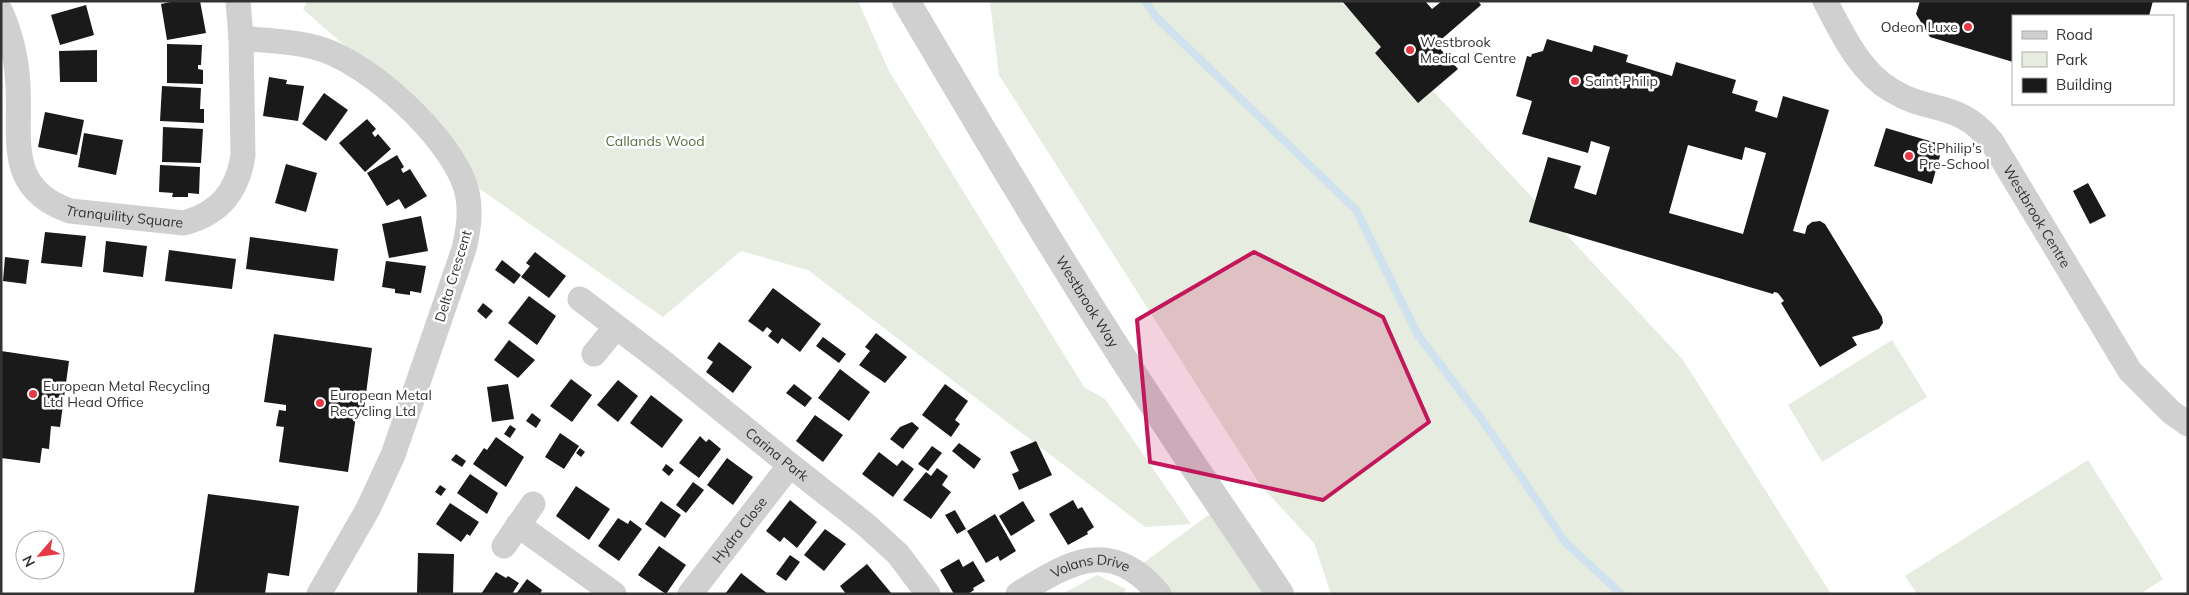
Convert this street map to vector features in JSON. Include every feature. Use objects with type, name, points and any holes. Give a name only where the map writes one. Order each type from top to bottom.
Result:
[{"type":"street","name":"Tranquility Square","points":[[1,12],[13,47],[18,86],[17,125],[20,161],[27,179],[39,194],[53,204],[70,210],[184,223],[199,219],[226,198],[235,186],[244,156],[241,38],[238,1]]},
{"type":"street","name":"Westbrook Way","points":[[906,1],[988,141],[1098,319],[1161,417],[1280,594]]},
{"type":"street","name":"Westbrook Centre","points":[[1825,1],[1858,59],[1875,79],[1891,91],[1910,100],[1951,110],[1981,128],[1992,142],[2130,371],[2171,412],[2187,423]]},
{"type":"street","name":"Delta Crescent","points":[[241,38],[298,44],[322,49],[354,64],[387,88],[441,144],[457,167],[465,186],[469,207],[469,226],[464,249],[393,455],[368,509],[318,594]]},
{"type":"street","name":"Carina Park","points":[[580,299],[664,363],[866,524],[898,554],[928,594]]},
{"type":"street","points":[[594,354],[616,327]]},
{"type":"street","name":"Hydra Close","points":[[690,594],[790,465]]},
{"type":"street","points":[[504,546],[533,504]]},
{"type":"street","points":[[518,525],[614,594]]},
{"type":"street","name":"Volans Drive","points":[[1018,594],[1070,564],[1084,560],[1100,560],[1116,562],[1133,569],[1147,580],[1159,594]]},
{"type":"highlighted area","points":[[1254,252],[1383,317],[1429,422],[1323,500],[1150,462],[1137,320]]},
{"type":"green space","name":"Callands Wood","points":[[308,1],[858,1],[889,71],[1084,387],[1105,399],[1191,524],[1145,527],[808,270],[741,251],[663,317],[444,164],[384,81],[303,9]]},
{"type":"green space","points":[[985,1],[1340,1],[1408,64],[1683,360],[1831,594],[1331,594],[1314,543],[1261,486],[999,75],[990,3]]},
{"type":"green space","points":[[1892,340],[1927,397],[1822,462],[1788,405]]},
{"type":"green space","points":[[2088,460],[2163,579],[2140,594],[1917,594],[1905,576]]},
{"type":"green space","points":[[1210,514],[1268,594],[1153,594],[1135,569]]},
{"type":"green space","points":[[1097,575],[1126,589],[1123,594],[1062,594]]},
{"type":"building","points":[[175,1],[200,1],[206,33],[167,40],[161,4]]},
{"type":"building","name":"Westbrook Medical Centre","points":[[1342,1],[1425,1],[1432,9],[1442,1],[1478,1],[1481,5],[1436,44],[1458,69],[1418,103],[1375,53],[1381,47]]},
{"type":"building","name":"Odeon Luxe","points":[[1920,1],[2153,1],[2149,15],[2012,15],[2012,62],[1930,37],[1916,14]]},
{"type":"building","points":[[86,5],[94,35],[60,45],[51,15]]},
{"type":"building","points":[[1547,39],[1592,52],[1594,45],[1628,55],[1626,62],[1672,76],[1676,62],[1736,80],[1732,93],[1758,101],[1755,111],[1777,118],[1783,96],[1829,110],[1793,231],[1805,234],[1807,226],[1812,222],[1820,221],[1825,224],[1882,317],[1883,323],[1879,329],[1852,337],[1857,345],[1820,367],[1781,303],[1784,301],[1778,293],[1774,292],[1773,294],[1529,222],[1548,157],[1581,166],[1574,188],[1596,195],[1610,147],[1591,141],[1588,153],[1522,134],[1532,101],[1516,96],[1527,56],[1531,57],[1532,54],[1543,51]],"holes":[[[1688,145],[1742,160],[1745,147],[1766,153],[1743,234],[1669,213]]]},
{"type":"building","points":[[167,44],[202,45],[201,65],[198,65],[198,69],[203,70],[203,84],[167,83]]},
{"type":"building","points":[[97,50],[97,82],[60,82],[59,51]]},
{"type":"building","points":[[269,77],[287,80],[286,84],[304,86],[298,121],[263,116]]},
{"type":"building","points":[[162,86],[201,88],[200,109],[204,109],[204,123],[160,121]]},
{"type":"building","points":[[324,93],[348,110],[326,141],[302,124]]},
{"type":"building","points":[[45,112],[84,120],[77,155],[38,147]]},
{"type":"building","points":[[367,119],[376,129],[372,133],[375,137],[378,134],[391,149],[365,172],[339,143]]},
{"type":"building","points":[[163,127],[203,129],[201,163],[162,162]]},
{"type":"building","name":"St Philip's Pre-School","points":[[1886,128],[1943,145],[1932,184],[1874,166]]},
{"type":"building","points":[[84,133],[123,140],[116,175],[78,167]]},
{"type":"building","points":[[397,155],[404,167],[401,169],[403,173],[410,169],[427,196],[405,209],[399,199],[387,206],[367,173]]},
{"type":"building","points":[[286,164],[317,173],[306,212],[275,203]]},
{"type":"building","points":[[160,165],[200,167],[199,194],[188,193],[188,197],[172,197],[173,193],[159,192]]},
{"type":"building","points":[[2088,183],[2106,216],[2090,224],[2073,191]]},
{"type":"building","points":[[421,216],[428,251],[389,258],[382,224]]},
{"type":"building","points":[[45,232],[86,236],[82,267],[41,263]]},
{"type":"building","points":[[250,237],[338,249],[334,281],[246,269]]},
{"type":"building","points":[[106,241],[147,246],[143,277],[103,272]]},
{"type":"building","points":[[169,250],[236,259],[232,289],[165,281]]},
{"type":"building","points":[[535,252],[566,276],[549,298],[521,277],[530,266],[526,263]]},
{"type":"building","points":[[5,257],[29,260],[26,284],[3,281]]},
{"type":"building","points":[[502,260],[521,275],[514,284],[495,270]]},
{"type":"building","points":[[386,261],[426,266],[421,293],[410,291],[410,295],[395,293],[395,289],[382,287]]},
{"type":"building","points":[[773,288],[821,324],[800,352],[782,338],[778,344],[768,336],[772,331],[767,327],[763,332],[748,321]]},
{"type":"building","points":[[529,296],[556,316],[537,345],[508,323]]},
{"type":"building","points":[[483,303],[493,311],[486,319],[477,311]]},
{"type":"building","points":[[876,333],[907,357],[885,383],[859,365],[870,351],[865,347]]},
{"type":"building","name":"European Metal Recycling Ltd","points":[[274,334],[372,348],[363,417],[356,416],[348,472],[279,462],[284,427],[276,426],[279,410],[286,411],[286,405],[264,402]]},
{"type":"building","points":[[823,337],[846,354],[839,363],[816,346]]},
{"type":"building","points":[[509,340],[535,360],[518,378],[494,360]]},
{"type":"building","points":[[719,342],[752,367],[733,393],[706,372],[713,362],[707,358]]},
{"type":"building","name":"European Metal Recycling Ltd Head Office","points":[[1,351],[69,361],[60,427],[51,426],[49,449],[42,448],[40,463],[1,458]]},
{"type":"building","points":[[840,369],[870,392],[849,421],[818,398]]},
{"type":"building","points":[[571,379],[592,395],[572,422],[550,406]]},
{"type":"building","points":[[618,380],[638,396],[618,422],[597,405]]},
{"type":"building","points":[[508,384],[514,419],[492,422],[487,387]]},
{"type":"building","points":[[794,384],[812,398],[805,407],[786,393]]},
{"type":"building","points":[[945,384],[968,401],[955,420],[960,424],[951,437],[922,415]]},
{"type":"building","points":[[651,395],[683,420],[662,448],[630,423]]},
{"type":"building","points":[[532,413],[541,420],[536,428],[526,421]]},
{"type":"building","points":[[815,415],[843,435],[823,462],[796,441]]},
{"type":"building","points":[[912,422],[919,428],[903,449],[890,439],[900,427]]},
{"type":"building","points":[[510,425],[516,429],[510,438],[504,434]]},
{"type":"building","points":[[560,433],[579,446],[564,469],[545,457]]},
{"type":"building","points":[[700,436],[706,442],[709,439],[721,449],[699,478],[679,463]]},
{"type":"building","points":[[496,437],[524,457],[506,487],[473,464],[484,448],[487,450]]},
{"type":"building","points":[[1036,441],[1052,475],[1019,490],[1012,474],[1019,471],[1010,452]]},
{"type":"building","points":[[959,443],[981,459],[974,469],[952,451]]},
{"type":"building","points":[[932,446],[942,453],[928,471],[918,464]]},
{"type":"building","points":[[580,448],[585,452],[581,457],[576,453]]},
{"type":"building","points":[[879,452],[897,466],[902,460],[914,469],[893,497],[862,474]]},
{"type":"building","points":[[456,454],[466,461],[462,467],[451,460]]},
{"type":"building","points":[[727,458],[753,477],[733,505],[707,485]]},
{"type":"building","points":[[666,464],[674,470],[669,476],[662,470]]},
{"type":"building","points":[[937,468],[948,476],[942,485],[951,492],[931,519],[903,500],[926,472],[931,476]]},
{"type":"building","points":[[470,474],[498,493],[487,514],[457,493]]},
{"type":"building","points":[[693,482],[704,490],[686,513],[676,505]]},
{"type":"building","points":[[440,485],[446,489],[441,496],[435,492]]},
{"type":"building","points":[[576,486],[610,509],[589,540],[556,516]]},
{"type":"building","points":[[208,494],[299,506],[289,576],[268,573],[265,594],[194,593]]},
{"type":"building","points":[[790,500],[817,522],[797,548],[784,537],[780,542],[766,531]]},
{"type":"building","points":[[1073,500],[1078,509],[1082,507],[1094,527],[1087,532],[1088,534],[1068,545],[1049,514]]},
{"type":"building","points":[[661,501],[681,515],[665,538],[645,524]]},
{"type":"building","points":[[1023,501],[1035,521],[1011,536],[999,516]]},
{"type":"building","points":[[450,503],[479,522],[470,536],[467,534],[461,542],[436,524]]},
{"type":"building","points":[[955,510],[966,529],[957,534],[945,515]]},
{"type":"building","points":[[995,514],[1016,551],[1000,561],[998,556],[986,563],[967,531]]},
{"type":"building","points":[[618,518],[628,524],[630,520],[642,529],[619,561],[598,546]]},
{"type":"building","points":[[825,529],[846,544],[824,571],[804,555]]},
{"type":"building","points":[[659,546],[686,565],[666,594],[638,575]]},
{"type":"building","points":[[418,553],[454,554],[453,594],[417,593]]},
{"type":"building","points":[[790,555],[800,562],[786,581],[776,574]]},
{"type":"building","points":[[959,559],[963,567],[973,561],[985,581],[973,588],[974,590],[968,594],[954,594],[940,570]]},
{"type":"building","points":[[867,564],[892,594],[846,594],[840,586]]},
{"type":"building","points":[[496,572],[506,578],[508,576],[519,583],[512,594],[481,594]]},
{"type":"building","points":[[741,573],[768,594],[725,594]]},
{"type":"building","points":[[527,579],[542,590],[540,594],[516,594]]},
{"type":"waterway","points":[[1145,1],[1155,16],[1356,210],[1418,335],[1483,421],[1565,542],[1621,594]]},
{"type":"place","name":"Odeon Luxe","points":[[1968,27]]},
{"type":"place","name":"Westbrook Medical Centre","points":[[1410,50]]},
{"type":"place","name":"Saint Philip","points":[[1575,81]]},
{"type":"place","name":"St Philip's Pre-School","points":[[1909,156]]},
{"type":"place","name":"European Metal Recycling Ltd Head Office","points":[[33,394]]},
{"type":"place","name":"European Metal Recycling Ltd","points":[[320,403]]}]
